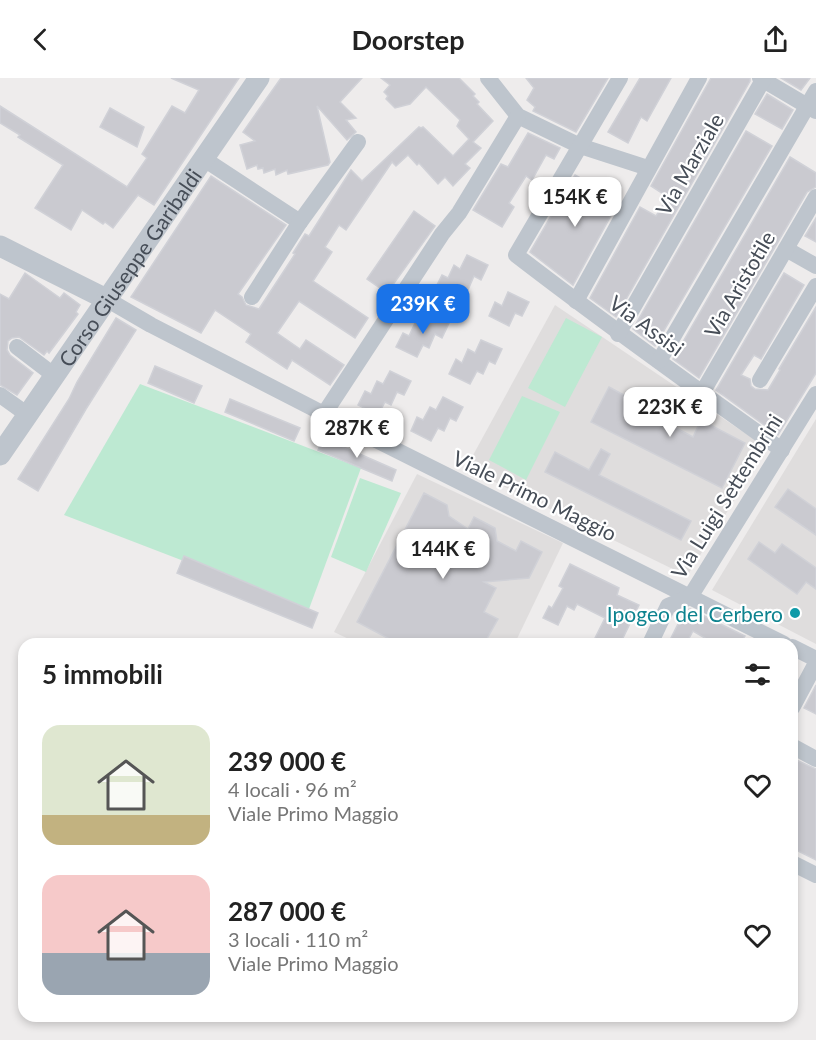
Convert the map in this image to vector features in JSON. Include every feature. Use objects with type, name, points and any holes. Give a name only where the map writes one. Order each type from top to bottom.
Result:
[{"type":"street","name":"Corso Giuseppe Garibaldi","points":[[0,455],[260,78]]},
{"type":"street","points":[[488,78],[518,116],[580,146],[648,168]]},
{"type":"street","points":[[580,146],[620,78]]},
{"type":"street","points":[[576,301],[699,78]]},
{"type":"street","points":[[659,361],[813,103],[761,79]]},
{"type":"street","name":"Via Marziale","points":[[618,333],[761,79]]},
{"type":"street","points":[[324,414],[442,234],[459,213],[518,116]]},
{"type":"street","points":[[252,297],[300,222],[358,142]]},
{"type":"street","name":"Via Assisi","points":[[580,146],[516,255],[618,333],[782,450]]},
{"type":"street","points":[[204,159],[300,222]]},
{"type":"street","name":"Via Aristotile","points":[[702,393],[816,197]]},
{"type":"street","points":[[0,246],[108,300]]},
{"type":"street","points":[[786,249],[816,266]]},
{"type":"street","points":[[760,380],[816,286]]},
{"type":"street","name":"Viale Primo Maggio","points":[[108,300],[151,325],[324,414],[772,638]]},
{"type":"street","points":[[17,347],[56,376]]},
{"type":"street","name":"Via Luigi Settembrini","points":[[653,638],[668,606],[690,597],[816,394]]},
{"type":"street","points":[[0,395],[28,415]]},
{"type":"street","points":[[798,650],[816,661],[798,696]]},
{"type":"street","points":[[798,749],[816,759]]},
{"type":"street","points":[[798,866],[816,875]]},
{"type":"shaded area","points":[[555,305],[767,448],[687,576],[466,468]]},
{"type":"shaded area","points":[[816,419],[816,644],[712,590]]},
{"type":"shaded area","points":[[417,474],[563,543],[517,638],[347,638],[334,632]]},
{"type":"green space","points":[[566,318],[602,337],[565,407],[528,388]]},
{"type":"green space","points":[[140,384],[361,468],[309,609],[64,515]]},
{"type":"green space","points":[[522,396],[560,412],[526,480],[489,460]]},
{"type":"green space","points":[[360,478],[401,493],[366,572],[331,557]]},
{"type":"building","points":[[171,78],[239,78],[154,205],[138,195],[113,228],[82,210],[71,230],[35,208],[63,165],[0,123],[0,106],[127,187],[147,158],[142,154],[172,106],[185,113],[199,90]]},
{"type":"building","points":[[281,78],[362,78],[340,102],[356,118],[346,120],[356,132],[347,140],[317,106],[330,162],[328,165],[288,174],[287,170],[276,175],[275,169],[264,173],[263,168],[258,169],[257,165],[247,169],[240,145],[255,141],[243,132]]},
{"type":"building","points":[[381,78],[459,78],[475,94],[473,96],[479,102],[477,104],[493,121],[473,142],[481,148],[465,164],[470,168],[453,186],[445,177],[438,184],[419,163],[417,165],[408,155],[396,166],[392,162],[346,230],[339,225],[325,247],[332,252],[313,281],[368,318],[355,338],[299,301],[277,333],[300,349],[306,340],[344,365],[330,385],[292,360],[287,369],[246,342],[251,334],[215,310],[201,333],[131,297],[211,176],[286,225],[238,294],[246,305],[259,309],[295,254],[293,253],[305,234],[309,236],[351,170],[362,181],[419,127],[423,127],[453,156],[469,139],[457,126],[460,120],[426,87],[410,104],[395,108],[386,99],[388,96],[384,92],[390,85]]},
{"type":"building","points":[[526,78],[608,78],[576,132],[533,111],[535,107],[527,100],[534,88]]},
{"type":"building","points":[[640,78],[671,78],[647,121],[641,117],[628,143],[608,132]]},
{"type":"building","points":[[711,78],[750,78],[750,81],[616,317],[590,298],[640,207],[656,216],[668,197],[651,186]]},
{"type":"building","points":[[781,78],[810,78],[801,90]]},
{"type":"building","points":[[767,94],[793,110],[782,129],[755,114]]},
{"type":"building","points":[[110,108],[144,127],[137,147],[100,127]]},
{"type":"building","points":[[746,131],[772,146],[655,346],[633,329]]},
{"type":"building","points":[[528,133],[560,148],[554,159],[546,155],[532,180],[526,176],[509,203],[514,207],[502,227],[473,210],[501,164],[508,167]]},
{"type":"building","points":[[790,157],[816,173],[816,187],[807,192],[699,378],[673,359]]},
{"type":"building","points":[[575,175],[620,199],[573,285],[530,252]]},
{"type":"building","points":[[414,211],[435,226],[387,293],[367,279]]},
{"type":"building","points":[[816,218],[816,242],[805,236]]},
{"type":"building","points":[[467,255],[488,265],[481,280],[474,276],[468,290],[462,286],[455,299],[435,289],[442,275],[448,278],[454,265],[460,269]]},
{"type":"building","points":[[25,273],[60,298],[64,293],[80,305],[76,312],[78,314],[49,353],[47,351],[44,355],[19,337],[8,341],[7,350],[10,355],[33,373],[17,395],[0,385],[0,294],[9,299]]},
{"type":"building","points":[[784,273],[804,285],[761,359],[754,355],[741,375],[750,379],[751,386],[755,389],[768,390],[816,307],[816,373],[778,435],[716,390]]},
{"type":"building","points":[[508,292],[529,302],[522,316],[515,313],[509,326],[489,316],[495,302],[502,306]]},
{"type":"building","points":[[428,313],[449,323],[442,338],[435,334],[429,348],[423,345],[417,357],[396,347],[403,333],[409,336],[415,323],[422,327]]},
{"type":"building","points":[[116,318],[136,330],[38,491],[18,479],[69,399]]},
{"type":"building","points":[[481,340],[502,349],[495,364],[489,361],[483,374],[477,371],[470,384],[449,374],[456,359],[462,363],[468,349],[475,353]]},
{"type":"building","points":[[155,366],[202,386],[194,403],[148,383]]},
{"type":"building","points":[[390,371],[411,381],[404,395],[397,392],[391,405],[385,402],[378,415],[358,405],[365,391],[371,394],[377,381],[383,384]]},
{"type":"building","points":[[609,387],[657,413],[655,417],[693,437],[701,420],[745,443],[722,488],[591,422]]},
{"type":"building","points":[[443,397],[463,407],[456,421],[450,418],[444,431],[438,428],[431,441],[411,431],[417,417],[423,420],[430,407],[436,410]]},
{"type":"building","points":[[230,399],[300,428],[294,441],[225,412]]},
{"type":"building","points":[[323,438],[396,470],[392,481],[318,450]]},
{"type":"building","points":[[601,449],[610,454],[599,475],[691,521],[681,540],[545,472],[555,452],[589,470]]},
{"type":"building","points":[[788,489],[816,509],[816,535],[775,507]]},
{"type":"building","points":[[424,493],[447,505],[449,516],[468,529],[474,517],[495,528],[497,541],[516,551],[521,541],[542,552],[529,578],[484,582],[496,588],[484,612],[498,619],[487,638],[387,638],[357,622]]},
{"type":"building","points":[[759,542],[775,553],[782,544],[816,568],[816,589],[806,582],[797,594],[748,559]]},
{"type":"building","points":[[184,556],[318,613],[312,628],[177,573]]},
{"type":"building","points":[[570,564],[619,588],[617,595],[639,605],[623,638],[595,638],[605,618],[577,604],[574,610],[567,606],[558,625],[543,618],[549,606],[552,608],[563,588],[559,586]]},
{"type":"building","points":[[690,609],[745,636],[744,638],[705,638],[693,631],[689,638],[671,638],[685,610]]},
{"type":"building","points":[[816,685],[816,714],[804,708]]},
{"type":"building","points":[[798,761],[816,769],[816,860],[798,851]]},
{"type":"place","name":"Ipogeo del Cerbero","points":[[795,613]]}]
